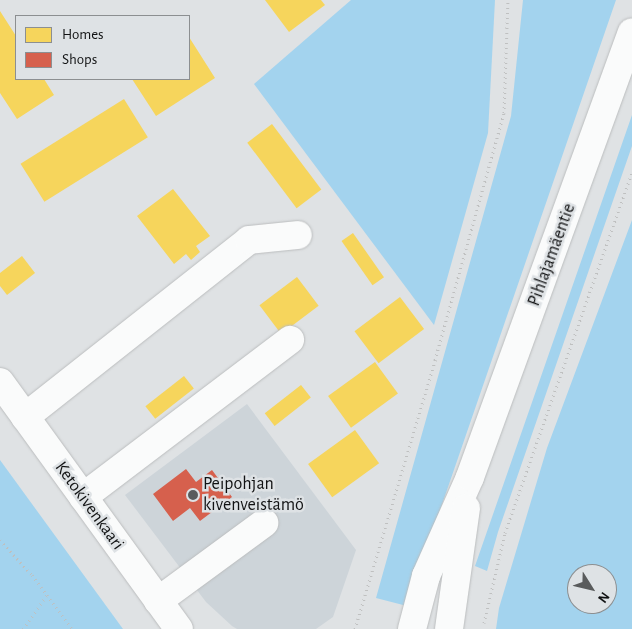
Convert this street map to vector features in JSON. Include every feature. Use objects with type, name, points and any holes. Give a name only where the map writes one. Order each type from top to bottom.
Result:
[{"type":"main road","name":"Pihlajamäentie","points":[[412,629],[426,576],[470,477],[632,33]]},
{"type":"main road","points":[[25,417],[249,240],[298,234]]},
{"type":"main road","points":[[83,497],[290,340]]},
{"type":"main road","name":"Ketokivenkaari","points":[[0,382],[179,629]]},
{"type":"main road","name":"Pihlajamäentie","points":[[449,629],[470,477]]},
{"type":"main road","points":[[158,601],[264,523]]},
{"type":"path","points":[[355,629],[435,360],[504,113],[508,0]]},
{"type":"path","points":[[482,629],[505,533],[632,173]]},
{"type":"path","points":[[0,540],[32,575],[72,629]]},
{"type":"path","points":[[23,629],[48,595]]},
{"type":"shaded area","points":[[351,0],[495,0],[488,133],[434,325],[254,84]]},
{"type":"shaded area","points":[[523,0],[616,0],[407,606],[376,598],[511,116]]},
{"type":"shaded area","points":[[632,115],[632,146],[498,532],[487,571],[475,566]]},
{"type":"shaded area","points":[[632,220],[632,629],[496,629],[499,608],[547,448]]},
{"type":"shaded area","points":[[247,404],[356,550],[333,617],[316,629],[237,629],[232,626],[206,602],[125,495]]},
{"type":"shaded area","points":[[0,460],[123,629],[0,629]]},
{"type":"building: Homes","points":[[265,0],[321,0],[325,5],[289,32]]},
{"type":"building: Homes","points":[[0,11],[15,34],[15,80],[45,80],[54,95],[17,119],[0,93]]},
{"type":"building: Homes","points":[[190,39],[215,78],[156,116],[133,80],[190,80]]},
{"type":"building: Homes","points":[[124,99],[148,137],[44,202],[21,164]]},
{"type":"building: Homes","points":[[272,124],[321,189],[297,208],[247,143]]},
{"type":"building: Homes","points":[[173,189],[210,236],[196,246],[200,252],[191,260],[186,254],[174,264],[137,216]]},
{"type":"building: Homes","points":[[353,233],[384,277],[373,285],[342,241]]},
{"type":"building: Homes","points":[[22,256],[35,273],[7,295],[0,286],[0,273]]},
{"type":"building: Homes","points":[[297,277],[319,306],[281,334],[259,305]]},
{"type":"building: Homes","points":[[400,297],[424,329],[379,363],[354,331]]},
{"type":"building: Homes","points":[[375,362],[398,394],[351,428],[328,396]]},
{"type":"building: Homes","points":[[184,376],[194,389],[155,419],[145,406]]},
{"type":"building: Homes","points":[[301,385],[311,398],[275,426],[265,413]]},
{"type":"building: Homes","points":[[355,430],[379,463],[332,497],[308,464]]},
{"type":"building: Shops","name":"Peipohjan kivenveistämö","points":[[186,469],[196,482],[212,470],[232,497],[200,521],[190,508],[173,521],[153,494]]},
{"type":"place","name":"Peipohjan kivenveistämö","points":[[193,495]]}]
